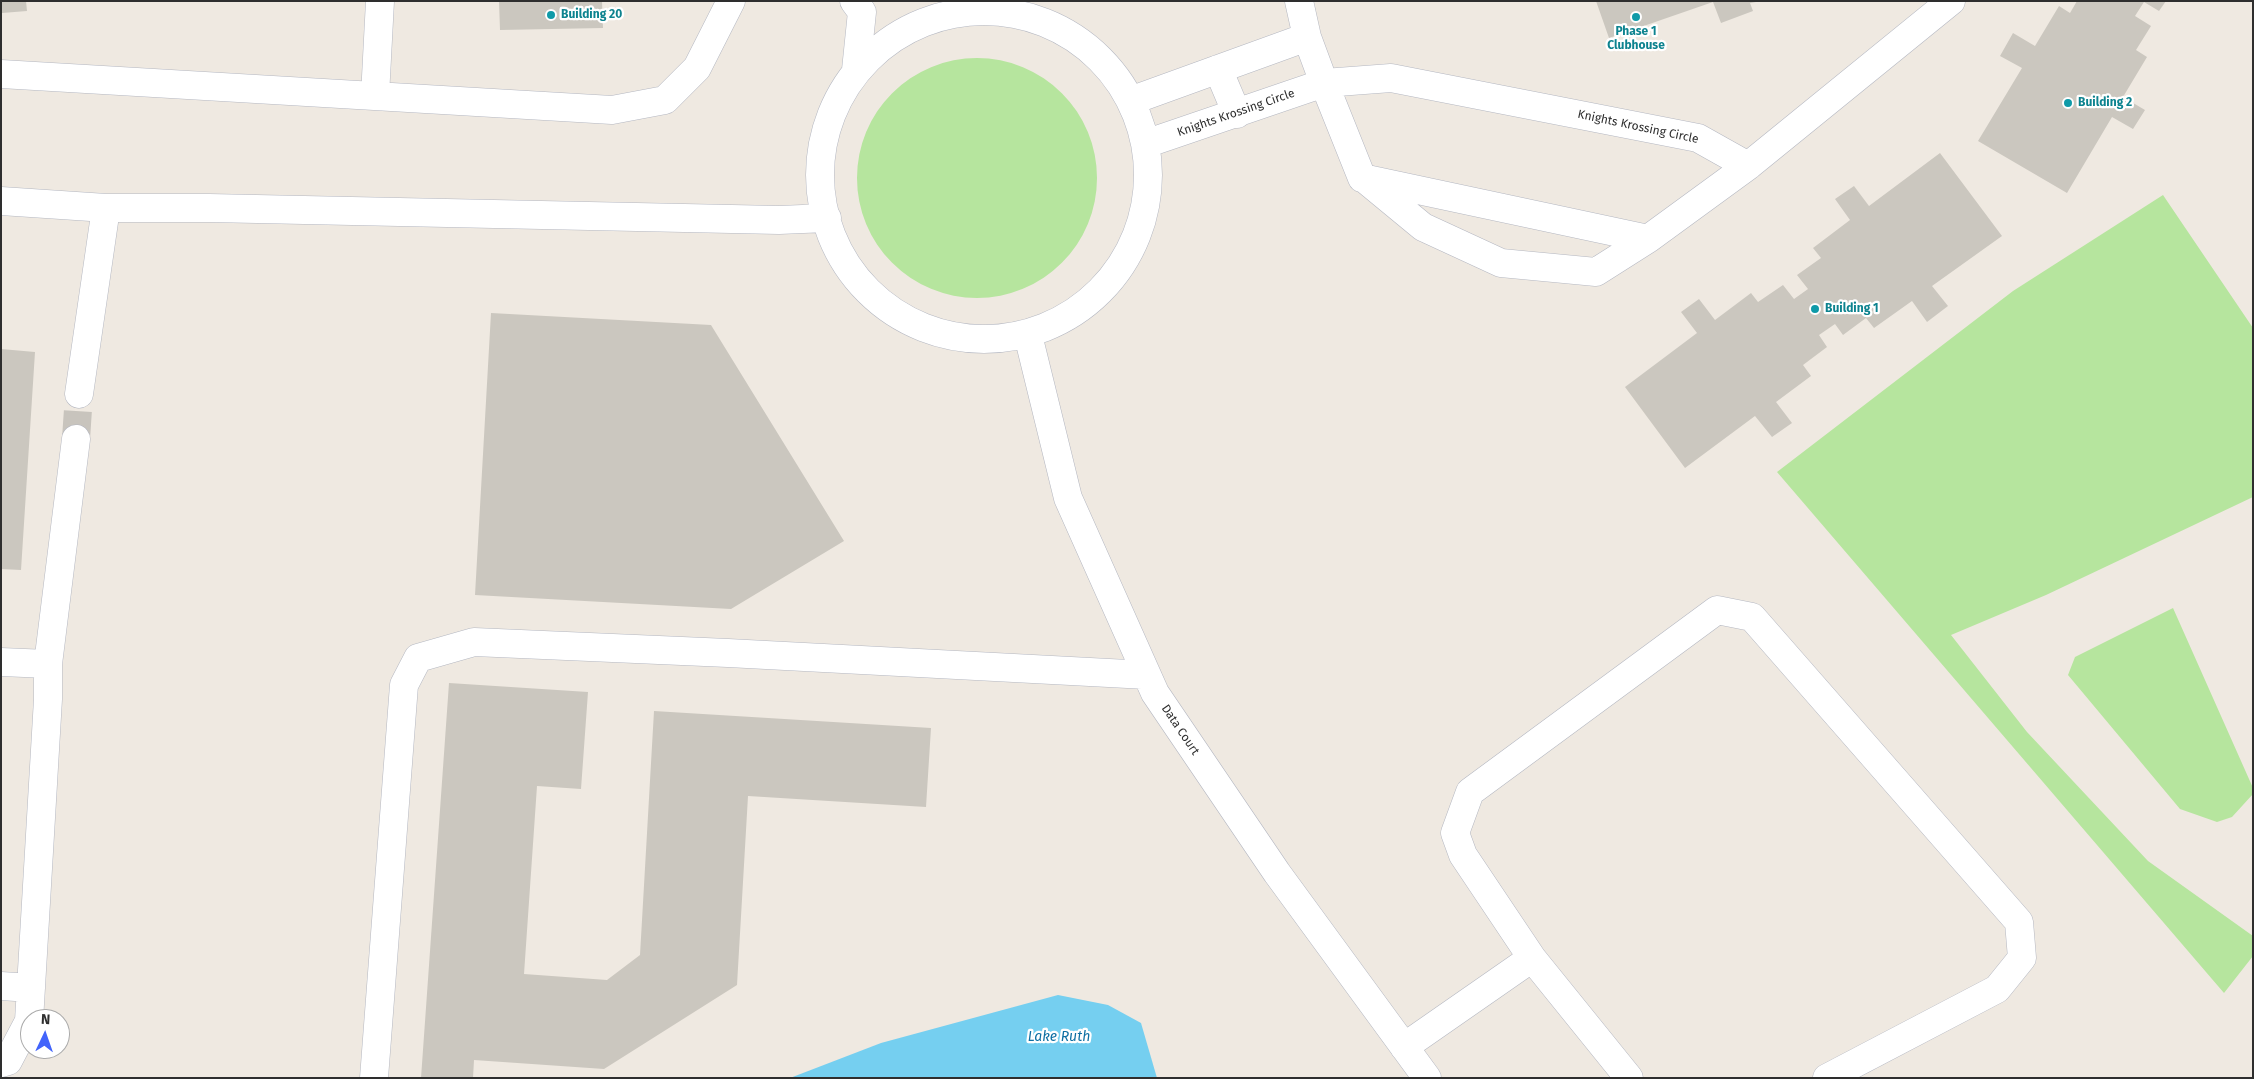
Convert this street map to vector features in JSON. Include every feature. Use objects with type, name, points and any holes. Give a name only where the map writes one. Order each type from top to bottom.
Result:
[{"type":"street","points":[[375,96],[380,1]]},
{"type":"street","points":[[1,74],[612,110],[665,100],[697,68],[731,1]]},
{"type":"street","points":[[854,1],[862,12],[856,70]]},
{"type":"street","points":[[1299,1],[1307,36],[1362,178],[1422,227],[1500,263],[1596,272],[1648,238],[1748,166],[1950,1]]},
{"type":"street","points":[[942,7],[994,10],[1050,23],[1098,54],[1133,100],[1148,143],[1146,218],[1121,270],[1080,310],[1028,335],[979,340],[923,328],[874,298],[838,253],[826,218],[820,192],[818,168],[821,143],[842,89],[856,70],[881,46],[928,19],[942,7]]},
{"type":"street","points":[[1133,100],[1307,36]]},
{"type":"street","points":[[1218,69],[1237,114]]},
{"type":"street","name":"Knights Krossing Circle","points":[[1148,143],[1324,83],[1391,78],[1698,138],[1748,166]]},
{"type":"street","points":[[1362,178],[1648,238]]},
{"type":"street","points":[[1,201],[106,208],[209,208],[769,220],[826,218]]},
{"type":"street","points":[[80,394],[106,208]]},
{"type":"street","name":"Data Court","points":[[1028,335],[1068,498],[1155,694],[1277,873],[1427,1078]]},
{"type":"street","points":[[1,1063],[8,1061],[29,1021],[48,699],[48,664],[76,439]]},
{"type":"street","points":[[1628,1078],[1532,958],[1463,855],[1455,833],[1470,792],[1717,610],[1752,617],[2019,922],[2022,958],[1997,989],[1827,1078]]},
{"type":"street","points":[[374,1078],[404,685],[418,658],[474,642],[1147,675]]},
{"type":"street","points":[[1,662],[48,664]]},
{"type":"street","points":[[1404,1047],[1532,958]]},
{"type":"street","points":[[1,986],[31,988]]},
{"type":"green space","points":[[977,58],[1012,63],[1023,67],[1044,78],[1062,93],[1077,111],[1088,132],[1092,143],[1097,178],[1092,213],[1088,224],[1077,245],[1062,263],[1044,278],[1023,289],[1012,293],[977,298],[942,293],[931,289],[910,278],[892,263],[877,245],[866,224],[862,213],[857,178],[862,143],[866,132],[877,111],[892,93],[910,78],[931,67],[942,63]]},
{"type":"green space","points":[[2163,195],[2253,328],[2253,497],[2046,595],[1951,635],[2027,732],[2148,861],[2253,936],[2253,956],[2224,993],[1777,472],[2013,291]]},
{"type":"green space","points":[[2173,608],[2253,788],[2253,794],[2232,817],[2217,822],[2180,809],[2068,675],[2075,657]]},
{"type":"water","name":"Lake Ruth","points":[[1058,995],[1108,1005],[1141,1023],[1157,1078],[790,1078],[881,1043]]},
{"type":"building","points":[[1,1],[26,1],[27,11],[2,13]]},
{"type":"building","name":"Building 20","points":[[499,1],[602,1],[603,28],[500,30]]},
{"type":"building","name":"Phase 1 Clubhouse","points":[[1596,1],[1756,2],[1750,3],[1753,11],[1721,23],[1713,2],[1609,38]]},
{"type":"building","name":"Building 2","points":[[2077,1],[2166,1],[2159,11],[2144,2],[2135,16],[2151,26],[2136,50],[2147,57],[2123,97],[2145,110],[2133,129],[2112,117],[2067,193],[1978,141],[2022,68],[2000,56],[2013,33],[2035,46],[2059,6],[2070,13]]},
{"type":"building","name":"Building 1","points":[[1940,153],[2002,236],[1932,286],[1948,306],[1927,322],[1912,301],[1874,328],[1866,318],[1843,335],[1835,324],[1819,335],[1827,347],[1803,365],[1811,376],[1776,402],[1792,423],[1772,437],[1755,416],[1685,468],[1625,387],[1697,333],[1681,312],[1699,299],[1715,320],[1751,293],[1758,302],[1783,285],[1794,299],[1808,289],[1797,275],[1821,258],[1813,248],[1850,220],[1835,199],[1854,186],[1869,206]]},
{"type":"building","points":[[491,313],[711,325],[844,541],[731,609],[475,595]]},
{"type":"building","points":[[1,349],[35,352],[21,570],[1,569]]},
{"type":"building","points":[[449,683],[588,692],[581,789],[537,786],[524,974],[607,980],[640,955],[654,711],[931,728],[926,807],[748,796],[737,985],[604,1069],[474,1060],[473,1078],[421,1078]]},
{"type":"tunnel","points":[[76,439],[79,394]]},
{"type":"place","name":"Building 20","points":[[551,15]]},
{"type":"place","name":"Phase 1 Clubhouse","points":[[1636,17]]},
{"type":"place","name":"Building 2","points":[[2068,103]]},
{"type":"place","name":"Building 1","points":[[1815,309]]}]
